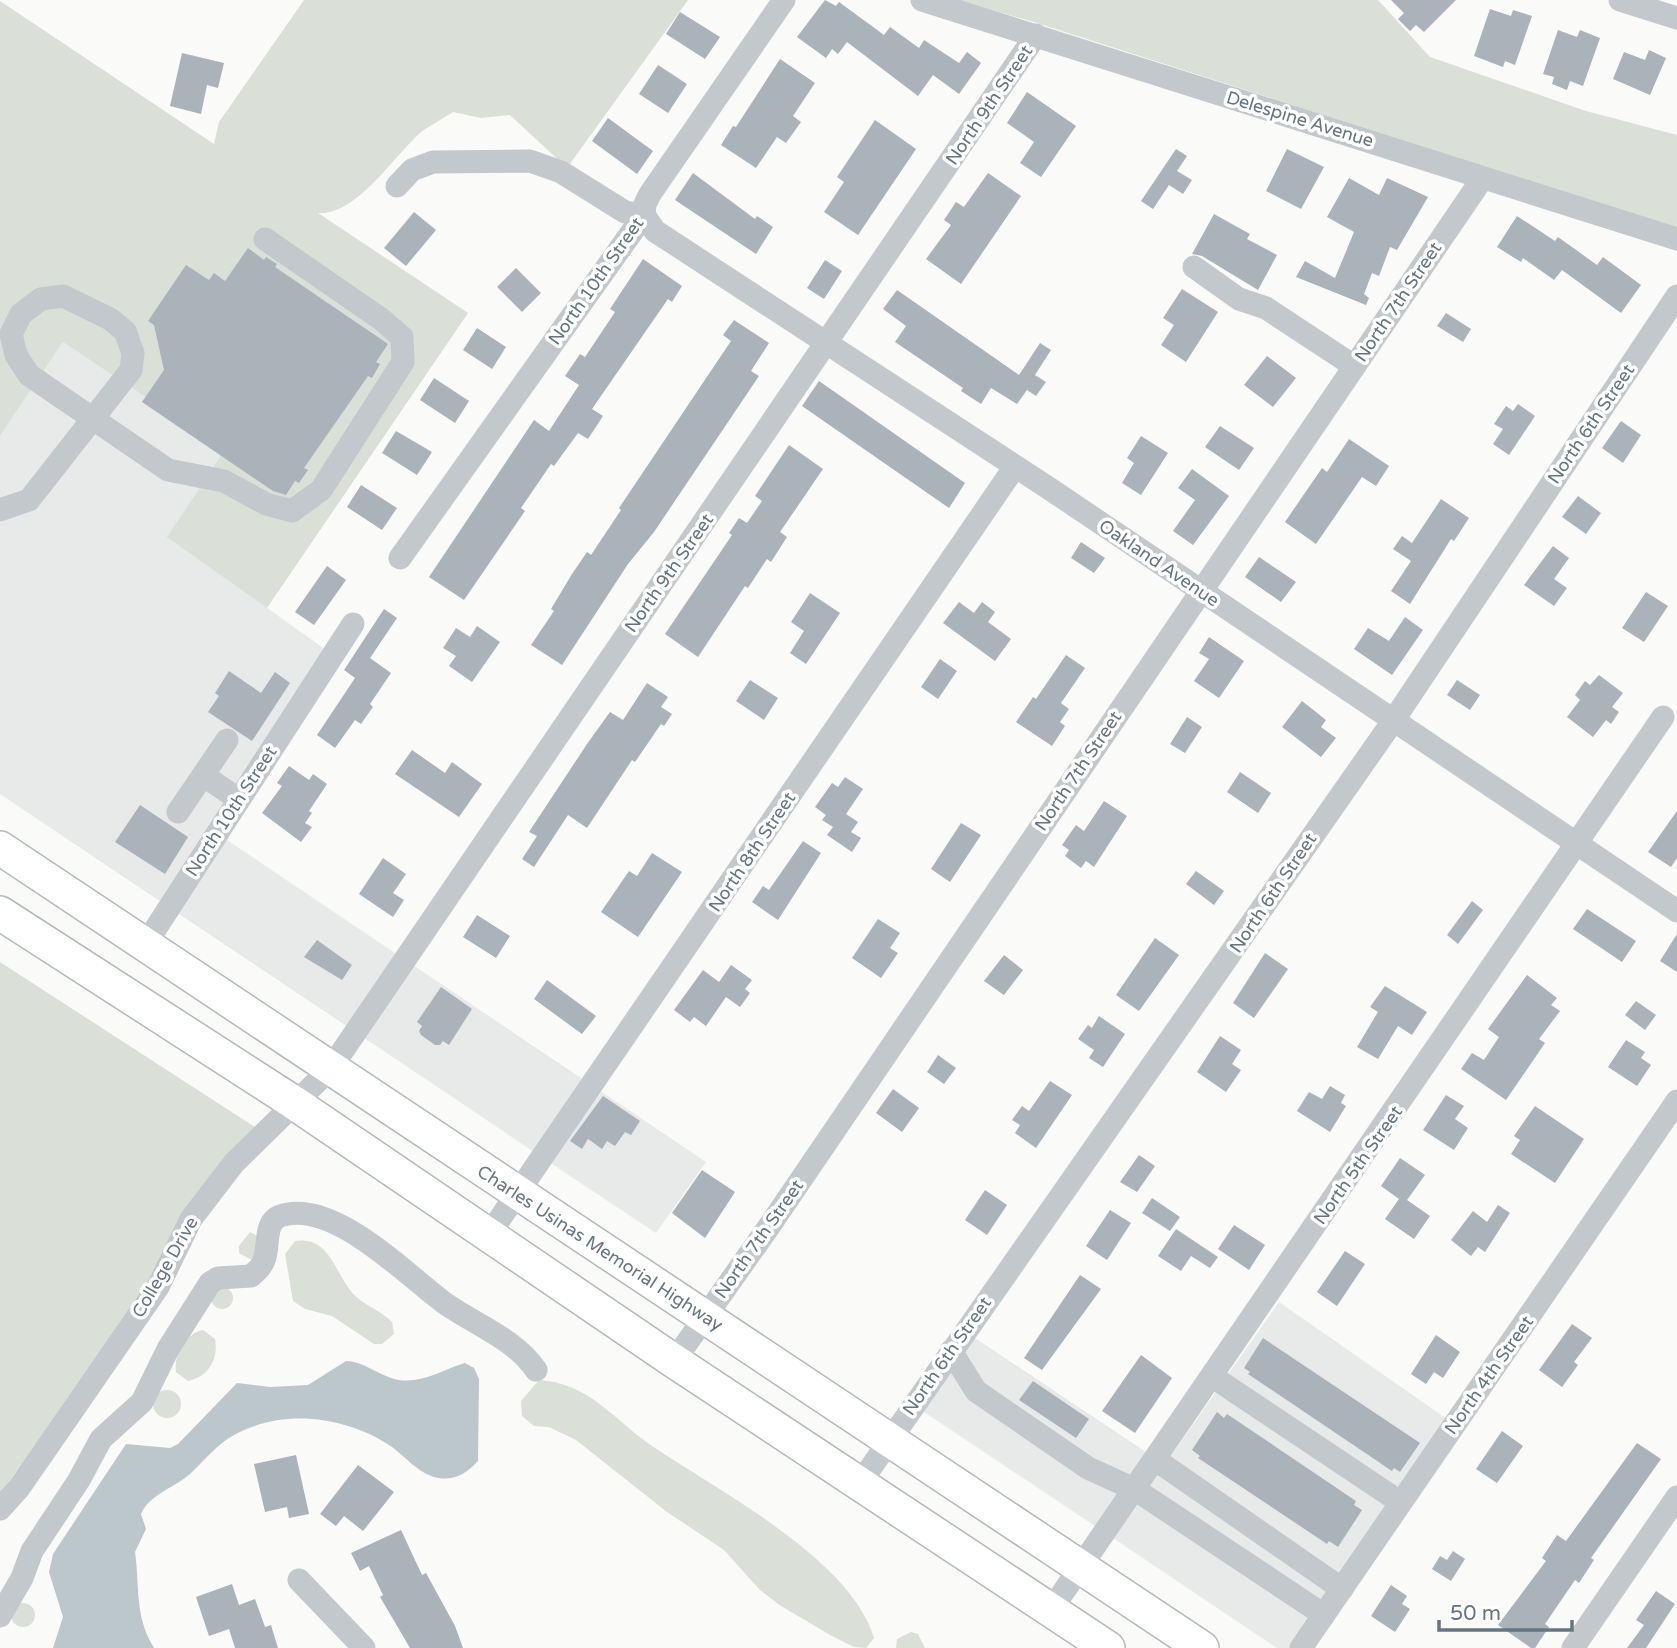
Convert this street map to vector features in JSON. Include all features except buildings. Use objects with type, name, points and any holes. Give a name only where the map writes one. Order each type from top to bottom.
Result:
[{"type":"highway","name":"Charles Usinas Memorial Highway","points":[[0,848],[1202,1648]]},
{"type":"highway","points":[[0,913],[293,1102],[674,1361],[1108,1648]]},
{"type":"street","name":"North 10th Street","points":[[400,558],[644,215],[650,194],[784,0]]},
{"type":"street","name":"Delespine Avenue","points":[[922,0],[1677,239]]},
{"type":"street","points":[[1620,0],[1677,18]]},
{"type":"street","name":"North 9th Street","points":[[293,1102],[331,1068],[575,707],[828,344],[1036,35]]},
{"type":"street","points":[[397,186],[412,170],[433,162],[530,161],[561,172],[625,212],[644,215]]},
{"type":"street","name":"North 7th Street","points":[[674,1361],[1482,179]]},
{"type":"street","name":"Oakland Avenue","points":[[644,215],[654,231],[828,344],[1677,911]]},
{"type":"street","points":[[0,510],[29,500],[90,418],[131,370],[133,353],[125,331],[110,319],[64,296],[41,299],[21,314],[11,334],[16,355],[29,375],[90,418],[168,470],[224,481],[267,503],[292,511],[321,490],[403,362],[402,337],[381,319],[265,239]]},
{"type":"street","points":[[1194,267],[1239,299],[1266,309],[1354,366]]},
{"type":"street","name":"North 6th Street","points":[[860,1483],[1393,721],[1677,296]]},
{"type":"street","name":"North 8th Street","points":[[488,1236],[1014,468]]},
{"type":"street","name":"North 10th Street","points":[[145,944],[353,624]]},
{"type":"street","name":"North 5th Street","points":[[1051,1611],[1663,717]]},
{"type":"street","points":[[178,812],[227,740]]},
{"type":"street","points":[[203,775],[238,799]]},
{"type":"street","name":"North 4th Street","points":[[1300,1648],[1677,1101]]},
{"type":"street","name":"College Drive","points":[[0,1509],[19,1488],[158,1287],[191,1219],[234,1163],[293,1102]]},
{"type":"street","points":[[0,1616],[1,1609],[22,1578],[32,1551],[79,1480],[101,1439],[142,1402],[167,1349],[210,1283],[218,1278],[251,1276],[262,1265],[271,1225],[279,1216],[296,1214],[319,1218],[362,1237],[442,1301],[505,1340],[530,1360],[536,1370]]},
{"type":"street","points":[[951,1351],[976,1391],[1088,1468],[1136,1490],[1324,1615]]},
{"type":"street","points":[[1213,1377],[1400,1502]]},
{"type":"street","points":[[1156,1460],[1342,1589]]},
{"type":"street","points":[[1162,1508],[1182,1478]]},
{"type":"street","points":[[1573,1648],[1677,1497]]},
{"type":"street","points":[[1299,1598],[1317,1570]]},
{"type":"street","points":[[299,1580],[363,1648]]},
{"type":"shaded area","points":[[304,0],[688,0],[567,168],[510,115],[481,118],[453,112],[420,133],[360,195],[332,211],[318,213],[468,313],[267,608],[167,537],[225,450],[63,342],[0,436],[0,1],[214,144],[219,122]]},
{"type":"shaded area","points":[[956,0],[1378,0],[1430,57],[1586,111],[1677,135],[1677,229],[1034,22]]},
{"type":"shaded area","points":[[63,342],[226,450],[168,537],[326,650],[161,902],[0,794],[0,436]]},
{"type":"shaded area","points":[[224,838],[398,955],[348,1027],[176,912]]},
{"type":"shaded area","points":[[0,962],[264,1133],[0,1494]]},
{"type":"shaded area","points":[[413,965],[584,1080],[534,1152],[363,1037]]},
{"type":"shaded area","points":[[599,1090],[706,1162],[656,1233],[549,1162]]},
{"type":"shaded area","points":[[250,1232],[259,1237],[256,1255],[252,1260],[239,1253],[239,1246]]},
{"type":"shaded area","points":[[295,1241],[308,1241],[326,1252],[352,1292],[392,1322],[394,1334],[382,1344],[374,1344],[332,1316],[305,1309],[293,1301],[285,1254]]},
{"type":"shaded area","points":[[218,1287],[226,1287],[233,1294],[233,1302],[226,1309],[218,1309],[211,1302],[211,1294]]},
{"type":"shaded area","points":[[1279,1302],[1447,1419],[1289,1648],[1277,1648],[1113,1538]]},
{"type":"shaded area","points":[[203,1330],[215,1339],[213,1360],[201,1376],[188,1381],[176,1372],[179,1352],[191,1335]]},
{"type":"shaded area","points":[[972,1336],[1149,1454],[1098,1528],[921,1410]]},
{"type":"shaded area","points":[[346,1361],[401,1380],[429,1377],[465,1363],[474,1368],[479,1379],[478,1461],[457,1476],[438,1478],[420,1470],[374,1436],[335,1422],[293,1419],[253,1426],[222,1443],[184,1479],[150,1501],[141,1514],[146,1529],[135,1552],[139,1601],[143,1624],[154,1648],[53,1648],[63,1617],[49,1572],[53,1554],[126,1444],[170,1448],[178,1444],[237,1383],[270,1387],[308,1385]]},
{"type":"shaded area","points":[[539,1380],[557,1383],[586,1395],[652,1446],[779,1529],[839,1581],[861,1609],[874,1638],[866,1648],[854,1647],[781,1606],[760,1590],[724,1550],[667,1512],[576,1440],[549,1427],[534,1426],[522,1416],[521,1401]]},
{"type":"shaded area","points":[[167,1390],[177,1394],[181,1404],[177,1414],[167,1418],[157,1414],[153,1404],[157,1394]]},
{"type":"shaded area","points":[[23,1603],[31,1607],[35,1615],[31,1623],[23,1627],[15,1623],[11,1615],[15,1607]]},
{"type":"shaded area","points":[[911,1632],[918,1634],[925,1648],[896,1648],[897,1639]]}]
